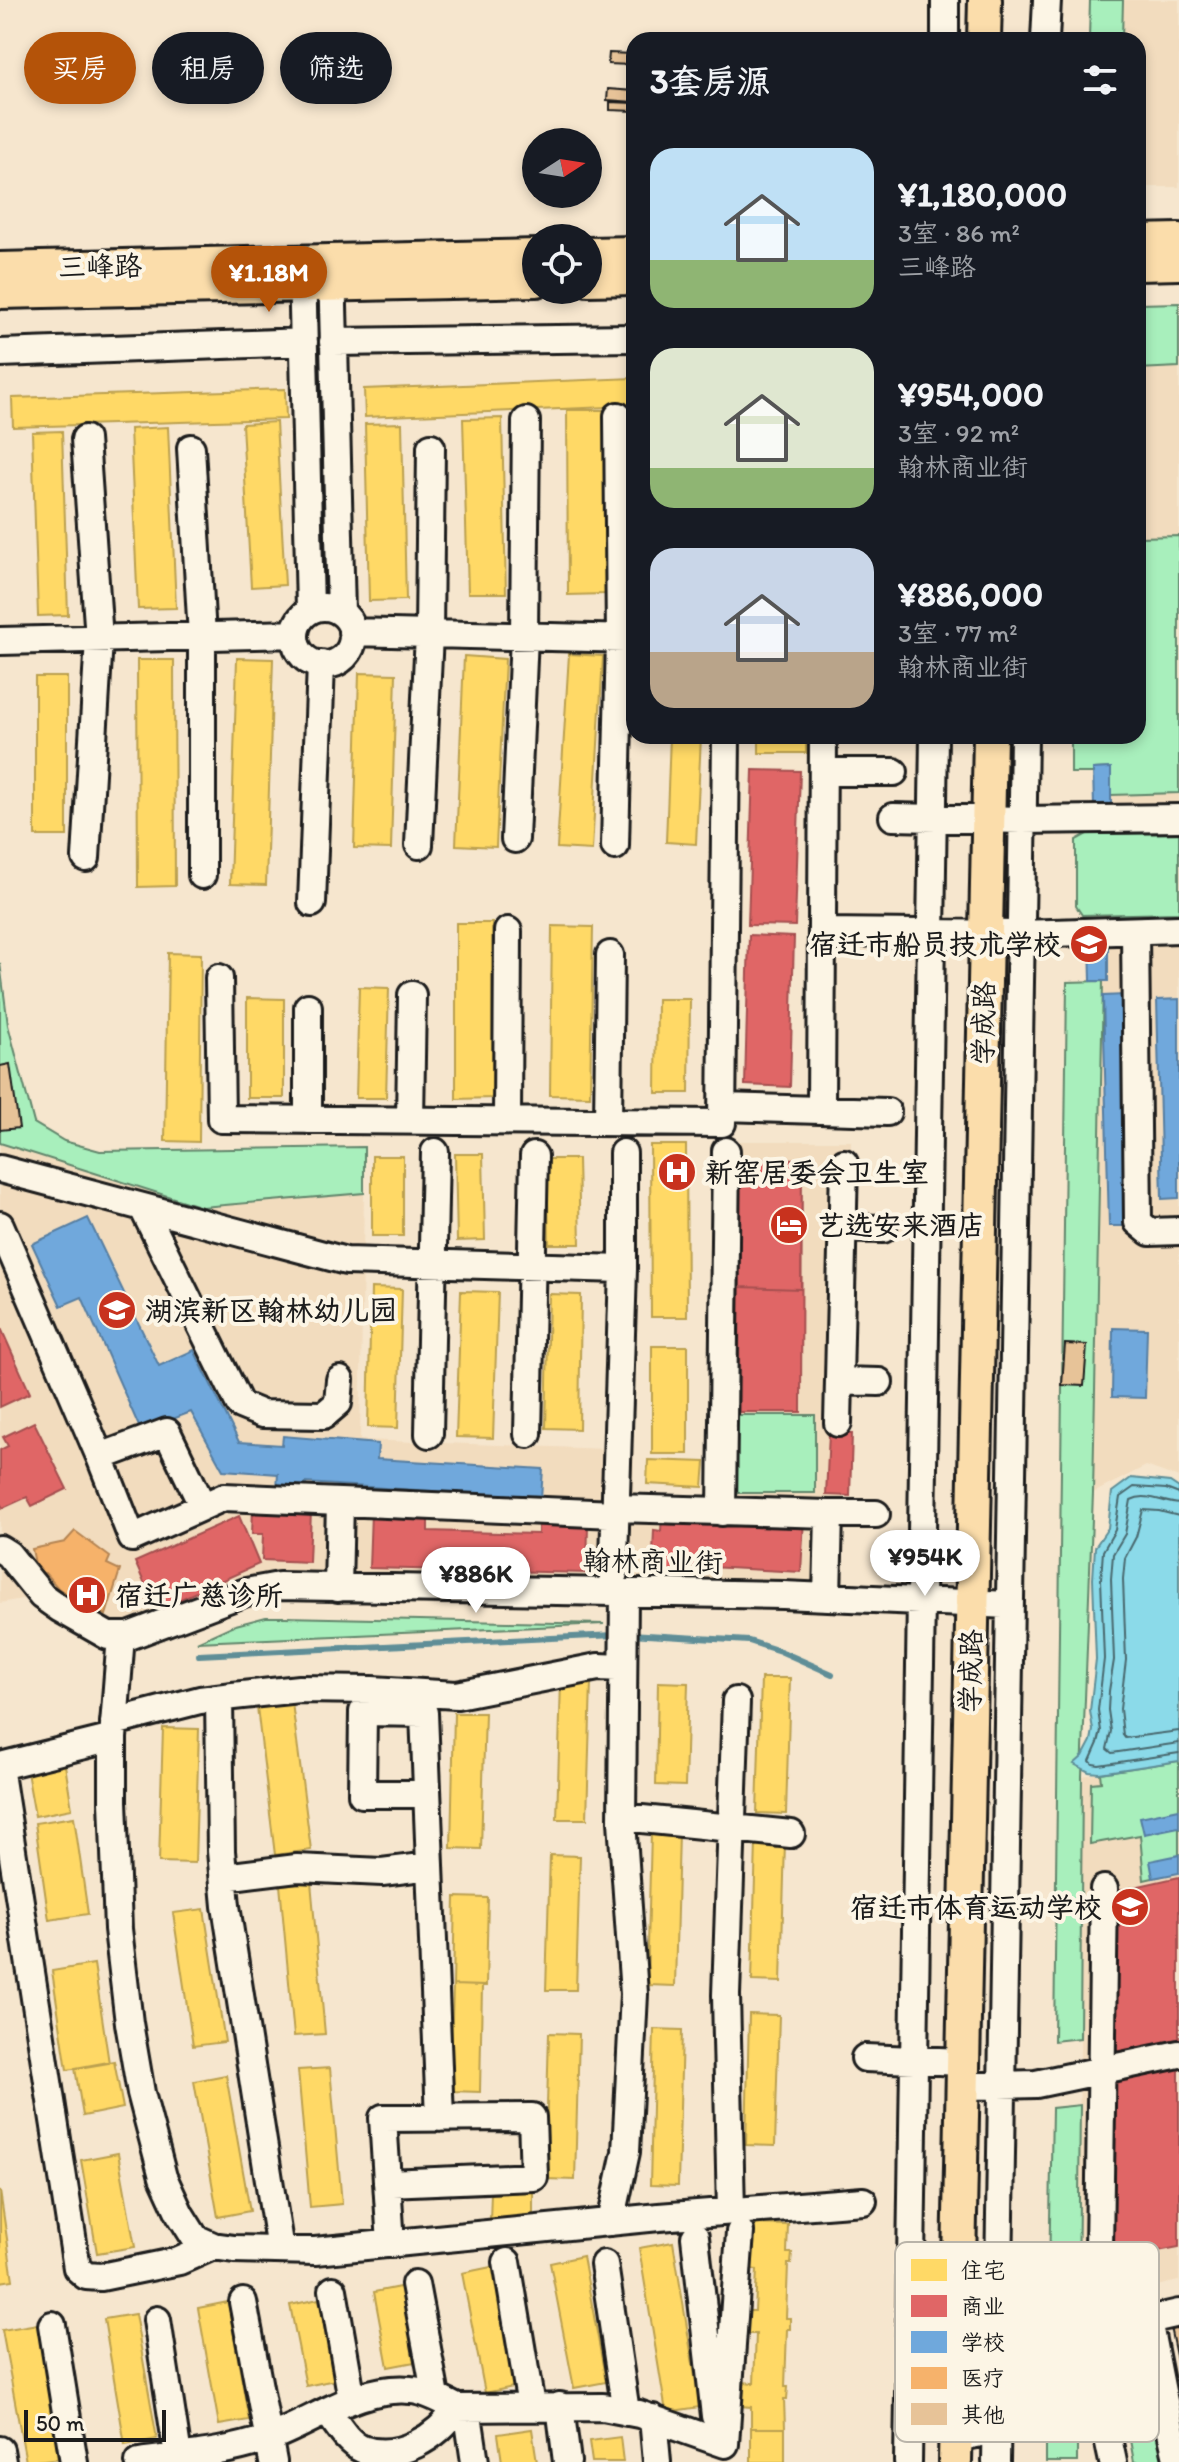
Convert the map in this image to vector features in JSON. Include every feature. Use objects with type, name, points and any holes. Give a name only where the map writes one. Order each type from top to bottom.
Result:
[{"type":"main road","points":[[984,32],[985,0]]},
{"type":"main road","points":[[1006,32],[1007,0]]},
{"type":"main road","points":[[1146,241],[1179,240]]},
{"type":"main road","points":[[602,254],[626,253]]},
{"type":"main road","name":"三峰路","points":[[0,292],[522,257]]},
{"type":"main road","points":[[1146,264],[1179,263]]},
{"type":"main road","name":"三峰路","points":[[0,269],[317,273],[522,280]]},
{"type":"main road","points":[[602,279],[626,278]]},
{"type":"main road","name":"学成路","points":[[947,2242],[946,2067],[962,1602],[978,820],[971,744]]},
{"type":"main road","name":"学成路","points":[[978,820],[989,744]]},
{"type":"street","points":[[945,0],[945,32]]},
{"type":"street","points":[[1045,32],[1047,0]]},
{"type":"street","points":[[317,273],[333,342],[346,622],[350,648],[336,662],[321,664],[307,660],[300,653],[295,634],[297,624],[310,610],[326,607],[346,622],[429,634],[626,639]]},
{"type":"street","points":[[310,610],[304,342],[317,273]]},
{"type":"street","points":[[333,342],[626,338]]},
{"type":"street","points":[[0,353],[304,342]]},
{"type":"street","points":[[618,416],[626,614]]},
{"type":"street","points":[[515,839],[524,636],[526,421]]},
{"type":"street","points":[[85,439],[99,639],[86,858]]},
{"type":"street","points":[[419,845],[429,634],[431,447]]},
{"type":"street","points":[[191,448],[202,636],[202,875]]},
{"type":"street","points":[[0,641],[295,634]]},
{"type":"street","points":[[615,846],[626,656]]},
{"type":"street","points":[[312,903],[321,664]]},
{"type":"street","points":[[219,978],[221,1119],[722,1123],[726,744]]},
{"type":"street","points":[[821,1110],[823,744]]},
{"type":"street","points":[[929,2242],[946,2067],[921,1600],[934,744]]},
{"type":"street","points":[[999,2242],[1024,744]]},
{"type":"street","points":[[823,772],[894,772]]},
{"type":"street","points":[[893,817],[978,820],[1179,818]]},
{"type":"street","points":[[822,932],[1020,934],[1179,929]]},
{"type":"street","points":[[507,1121],[508,931]]},
{"type":"street","points":[[1135,931],[1138,1222],[1150,1232],[1179,1231]]},
{"type":"street","points":[[608,1122],[610,955]]},
{"type":"street","points":[[410,1120],[412,995]]},
{"type":"street","points":[[308,1007],[308,1120]]},
{"type":"street","points":[[723,1107],[887,1112]]},
{"type":"street","points":[[722,1512],[726,1151]]},
{"type":"street","points":[[429,1434],[435,1152]]},
{"type":"street","points":[[611,2222],[626,2152],[634,1994],[622,1817],[623,1649],[615,1511],[623,1269],[623,1153]]},
{"type":"street","points":[[528,1434],[534,1156]]},
{"type":"street","points":[[838,1423],[844,1163]]},
{"type":"street","points":[[0,1169],[342,1261],[623,1269]]},
{"type":"street","points":[[143,1208],[240,1405],[262,1414],[324,1415],[338,1403],[340,1380]]},
{"type":"street","points":[[0,1225],[132,1538],[224,1497],[615,1511],[876,1514]]},
{"type":"street","points":[[842,1228],[883,1229]]},
{"type":"street","points":[[839,1381],[879,1382]]},
{"type":"street","points":[[100,1457],[167,1432],[202,1505]]},
{"type":"street","points":[[338,1588],[340,1502]]},
{"type":"street","points":[[827,1597],[829,1514]]},
{"type":"street","points":[[0,1549],[50,1602],[108,1636],[121,1636],[114,1730],[118,1929],[129,2023],[141,2093],[163,2177],[195,2238],[213,2246],[315,2251],[611,2222],[735,2222],[863,2201]]},
{"type":"street","name":"翰林商业街","points":[[121,1636],[129,1636],[246,1592],[279,1586],[827,1597],[1009,1605]]},
{"type":"street","points":[[427,1794],[362,1794],[363,1712],[424,1703],[598,1667],[623,1649]]},
{"type":"street","points":[[0,1766],[200,1700],[299,1689],[372,1690],[424,1703]]},
{"type":"street","points":[[219,1698],[224,1877],[280,2250]]},
{"type":"street","points":[[139,2462],[179,2459],[215,2451],[271,2450],[341,2404],[386,2391],[413,2390],[453,2404],[603,2407],[653,2418],[725,2444],[735,2222],[726,1995],[736,1701]]},
{"type":"street","points":[[424,1703],[440,2118]]},
{"type":"street","points":[[0,1773],[77,2268],[86,2276],[101,2277],[179,2261],[213,2246]]},
{"type":"street","points":[[622,1817],[791,1834]]},
{"type":"street","points":[[224,1877],[297,1868],[382,1872],[430,1866]]},
{"type":"street","points":[[1099,2242],[1104,1889]]},
{"type":"street","points":[[865,2058],[946,2067],[1001,2086],[1036,2084],[1179,2054]]},
{"type":"street","points":[[387,2183],[534,2177],[532,2117],[383,2118],[387,2183],[391,2244]]},
{"type":"street","points":[[695,2237],[717,2441]]},
{"type":"street","points":[[507,2262],[531,2406]]},
{"type":"street","points":[[604,2264],[626,2412]]},
{"type":"street","points":[[415,2284],[475,2462]]},
{"type":"street","points":[[333,2290],[352,2400]]},
{"type":"street","points":[[243,2302],[271,2450]]},
{"type":"street","points":[[1159,2318],[1179,2313]]},
{"type":"street","points":[[157,2320],[179,2459]]},
{"type":"street","points":[[52,2325],[74,2462]]},
{"type":"street","points":[[1159,2376],[1178,2462]]},
{"type":"street","points":[[1159,2398],[1163,2397]]},
{"type":"street","points":[[328,2412],[343,2434],[360,2449],[396,2458],[445,2426],[453,2404]]},
{"type":"street","points":[[560,2406],[567,2462]]},
{"type":"street","points":[[653,2418],[657,2462]]},
{"type":"street","points":[[908,2462],[910,2442]]},
{"type":"street","points":[[949,2454],[974,2442]]},
{"type":"street","points":[[1109,2442],[1113,2462]]},
{"type":"street","points":[[0,2450],[2,2462]]},
{"type":"shaded area","points":[[1090,0],[1179,0],[1179,187],[1146,187],[1146,32],[1089,32]]},
{"type":"shaded area","points":[[1179,367],[1179,1478],[1146,1466],[1093,1493],[1106,769],[1130,744],[1146,744],[1146,369]]},
{"type":"shaded area","points":[[720,1141],[851,1141],[842,1583],[274,1573],[139,1624],[118,1626],[79,1612],[49,1594],[0,1603],[0,1143],[202,1207],[364,1193],[360,1440],[634,1450],[633,1499],[717,1502]]},
{"type":"shaded area","name":"宿迁市体育运动学校","points":[[1179,1761],[1179,2281],[1159,2285],[1159,2242],[1078,2242],[1082,1776]]},
{"type":"green space","points":[[1090,0],[1123,0],[1122,32],[1089,32]]},
{"type":"green space","points":[[1179,303],[1179,367],[1146,369],[1146,304]]},
{"type":"green space","points":[[1179,536],[1179,793],[1111,795],[1111,768],[1094,769],[1093,773],[1071,773],[1071,744],[1146,744],[1146,537]]},
{"type":"green space","points":[[1179,833],[1179,913],[1082,915],[1076,906],[1076,840],[1087,834]]},
{"type":"green space","points":[[0,963],[8,1025],[34,1123],[64,1141],[100,1151],[364,1147],[364,1193],[202,1207],[0,1143]]},
{"type":"green space","points":[[1103,981],[1093,1493],[1082,1776],[1080,2038],[1054,2041],[1067,982]]},
{"type":"green space","points":[[731,1415],[815,1415],[815,1493],[731,1493]]},
{"type":"green space","points":[[266,1617],[604,1624],[197,1642],[232,1626]]},
{"type":"green space","points":[[1179,1761],[1179,1872],[1144,1880],[1140,1835],[1090,1844],[1091,1783],[1101,1782],[1100,1773]]},
{"type":"green space","points":[[1080,2105],[1079,2242],[1050,2242],[1052,2108]]},
{"type":"green space","points":[[1159,2431],[1168,2462],[1134,2462],[1130,2442],[1159,2442]]},
{"type":"green space","points":[[1046,2442],[1077,2442],[1077,2462],[1046,2462]]},
{"type":"water","points":[[1131,1478],[1170,1482],[1179,1488],[1179,1761],[1089,1772],[1074,1764],[1083,1756],[1093,1730],[1090,1711],[1096,1659],[1095,1547],[1108,1528],[1112,1492]]},
{"type":"building: 住宅","points":[[626,378],[626,406],[365,417],[364,389]]},
{"type":"building: 住宅","points":[[285,389],[286,419],[13,427],[12,398]]},
{"type":"building: 住宅","points":[[567,410],[604,410],[606,594],[568,595]]},
{"type":"building: 住宅","points":[[502,418],[506,593],[468,593],[463,419]]},
{"type":"building: 住宅","points":[[276,422],[285,585],[251,587],[242,424]]},
{"type":"building: 住宅","points":[[402,423],[406,600],[369,601],[365,424]]},
{"type":"building: 住宅","points":[[168,427],[176,608],[138,609],[130,429]]},
{"type":"building: 住宅","points":[[62,431],[68,615],[38,616],[32,432]]},
{"type":"building: 住宅","points":[[569,654],[603,656],[592,850],[557,848]]},
{"type":"building: 住宅","points":[[464,656],[505,659],[496,847],[456,845]]},
{"type":"building: 住宅","points":[[237,658],[273,659],[266,885],[230,884]]},
{"type":"building: 住宅","points":[[137,660],[174,660],[175,886],[138,887]]},
{"type":"building: 住宅","points":[[359,673],[396,674],[391,849],[354,848]]},
{"type":"building: 住宅","points":[[35,677],[67,677],[67,836],[35,836]]},
{"type":"building: 住宅","points":[[670,744],[701,744],[696,844],[666,842]]},
{"type":"building: 住宅","points":[[759,744],[806,744],[806,753],[759,753]]},
{"type":"building: 住宅","points":[[456,923],[492,923],[493,1098],[456,1099]]},
{"type":"building: 住宅","points":[[552,926],[593,927],[590,1096],[550,1095]]},
{"type":"building: 住宅","points":[[168,953],[201,954],[199,1142],[165,1141]]},
{"type":"building: 住宅","points":[[359,987],[389,988],[386,1098],[356,1098]]},
{"type":"building: 住宅","points":[[247,998],[284,999],[284,1098],[247,1098]]},
{"type":"building: 住宅","points":[[657,999],[690,999],[689,1093],[656,1093]]},
{"type":"building: 住宅","points":[[650,1145],[686,1145],[687,1317],[651,1317]]},
{"type":"building: 住宅","points":[[455,1154],[483,1154],[485,1240],[457,1241]]},
{"type":"building: 住宅","points":[[372,1156],[403,1156],[403,1236],[372,1236]]},
{"type":"building: 住宅","points":[[547,1159],[578,1159],[580,1244],[549,1244]]},
{"type":"building: 住宅","points":[[371,1288],[402,1289],[398,1428],[368,1427]]},
{"type":"building: 住宅","points":[[461,1291],[498,1292],[493,1438],[456,1437]]},
{"type":"building: 住宅","points":[[549,1294],[581,1295],[579,1429],[546,1428]]},
{"type":"building: 住宅","points":[[652,1346],[688,1346],[688,1454],[652,1454]]},
{"type":"building: 住宅","points":[[648,1460],[705,1462],[703,1487],[647,1484]]},
{"type":"building: 住宅","points":[[761,1678],[790,1678],[786,1814],[757,1813]]},
{"type":"building: 住宅","points":[[561,1681],[591,1682],[587,1819],[557,1819]]},
{"type":"building: 住宅","points":[[658,1682],[688,1683],[685,1786],[656,1785]]},
{"type":"building: 住宅","points":[[291,1695],[311,1850],[275,1855],[256,1699]]},
{"type":"building: 住宅","points":[[454,1713],[485,1713],[481,1849],[451,1848]]},
{"type":"building: 住宅","points":[[163,1728],[199,1729],[195,1863],[159,1862]]},
{"type":"building: 住宅","points":[[65,1765],[72,1809],[35,1816],[27,1772]]},
{"type":"building: 住宅","points":[[74,1817],[88,1914],[49,1920],[35,1823]]},
{"type":"building: 住宅","points":[[651,1832],[679,1833],[675,1986],[647,1985]]},
{"type":"building: 住宅","points":[[756,1842],[785,1842],[781,1982],[752,1981]]},
{"type":"building: 住宅","points":[[550,1855],[580,1856],[576,1990],[546,1990]]},
{"type":"building: 住宅","points":[[311,1882],[325,2034],[294,2036],[280,1885]]},
{"type":"building: 住宅","points":[[455,1897],[488,1898],[486,1986],[453,1985]]},
{"type":"building: 住宅","points":[[204,1909],[225,2042],[193,2046],[173,1913]]},
{"type":"building: 住宅","points":[[94,1964],[109,2063],[67,2070],[52,1971]]},
{"type":"building: 住宅","points":[[453,1985],[482,1986],[480,2092],[450,2091]]},
{"type":"building: 住宅","points":[[749,2014],[779,2015],[775,2146],[746,2145]]},
{"type":"building: 住宅","points":[[654,2029],[682,2030],[678,2186],[650,2185]]},
{"type":"building: 住宅","points":[[549,2033],[579,2034],[575,2180],[545,2179]]},
{"type":"building: 住宅","points":[[114,2061],[123,2108],[83,2116],[75,2068]]},
{"type":"building: 住宅","points":[[330,2068],[342,2204],[310,2207],[298,2070]]},
{"type":"building: 住宅","points":[[226,2075],[250,2211],[218,2217],[194,2081]]},
{"type":"building: 住宅","points":[[118,2153],[135,2247],[97,2253],[81,2160]]},
{"type":"building: 住宅","points":[[0,2191],[13,2280],[0,2282]]},
{"type":"building: 住宅","points":[[491,2192],[533,2192],[533,2223],[490,2222]]},
{"type":"building: 住宅","points":[[755,2224],[788,2225],[787,2253],[792,2253],[791,2264],[788,2264],[786,2318],[790,2318],[790,2329],[787,2329],[785,2428],[751,2428],[751,2407],[741,2406],[742,2382],[754,2383],[756,2334],[742,2334],[743,2311],[755,2311],[757,2270],[746,2269],[747,2249],[754,2249]]},
{"type":"building: 住宅","points":[[673,2242],[700,2407],[666,2412],[639,2248]]},
{"type":"building: 住宅","points":[[583,2256],[606,2382],[574,2388],[550,2263]]},
{"type":"building: 住宅","points":[[496,2266],[518,2386],[485,2393],[462,2273]]},
{"type":"building: 住宅","points":[[405,2286],[420,2361],[388,2367],[374,2292]]},
{"type":"building: 住宅","points":[[319,2299],[335,2380],[306,2386],[290,2305]]},
{"type":"building: 住宅","points":[[228,2302],[249,2420],[219,2425],[198,2308]]},
{"type":"building: 住宅","points":[[135,2314],[157,2439],[125,2445],[104,2319]]},
{"type":"building: 住宅","points":[[38,2324],[62,2458],[26,2462],[2,2330]]},
{"type":"building: 住宅","points":[[751,2428],[785,2428],[785,2462],[751,2462]]},
{"type":"building: 住宅","points":[[532,2429],[537,2462],[502,2462],[498,2434]]},
{"type":"building: 住宅","points":[[620,2437],[623,2462],[592,2462],[589,2441]]},
{"type":"building: 商业","points":[[753,770],[800,771],[795,926],[748,925]]},
{"type":"building: 商业","points":[[749,935],[794,937],[790,1087],[745,1085]]},
{"type":"building: 商业","points":[[740,1158],[802,1159],[801,1412],[739,1412]]},
{"type":"building: 商业","points":[[740,1158],[802,1159],[801,1289],[739,1287]]},
{"type":"building: 商业","points":[[0,1326],[30,1393],[0,1407]]},
{"type":"building: 商业","points":[[34,1422],[67,1489],[32,1506],[27,1497],[3,1508],[0,1503],[0,1450],[8,1446],[3,1437]]},
{"type":"building: 商业","points":[[829,1433],[852,1434],[850,1496],[826,1495]]},
{"type":"building: 商业","points":[[253,1508],[311,1511],[309,1562],[262,1560],[263,1534],[252,1534]]},
{"type":"building: 商业","points":[[371,1512],[428,1513],[428,1531],[538,1534],[538,1523],[588,1524],[587,1573],[369,1568]]},
{"type":"building: 商业","points":[[239,1516],[259,1564],[156,1610],[135,1562]]},
{"type":"building: 商业","points":[[662,1516],[715,1519],[715,1525],[767,1528],[768,1517],[804,1519],[801,1572],[691,1566],[690,1577],[662,1575],[663,1553],[653,1552],[654,1530],[661,1531]]},
{"type":"building: 商业","points":[[1179,1877],[1179,2247],[1159,2251],[1159,2242],[1112,2242],[1116,1891]]},
{"type":"building: 学校","points":[[1111,768],[1111,808],[1094,808],[1093,769]]},
{"type":"building: 学校","points":[[1090,942],[1108,942],[1108,981],[1091,981]]},
{"type":"building: 学校","points":[[1124,995],[1130,1226],[1109,1226],[1103,996]]},
{"type":"building: 学校","points":[[1179,999],[1179,1198],[1162,1199],[1157,1000]]},
{"type":"building: 学校","points":[[88,1218],[159,1366],[194,1350],[239,1442],[282,1445],[283,1436],[378,1444],[377,1459],[543,1469],[541,1498],[306,1483],[305,1491],[277,1488],[278,1474],[223,1470],[191,1412],[141,1431],[82,1297],[61,1306],[32,1244]]},
{"type":"building: 学校","points":[[1113,1328],[1147,1329],[1145,1398],[1112,1397]]},
{"type":"building: 学校","points":[[1179,1809],[1179,1827],[1144,1834],[1140,1817]]},
{"type":"building: 学校","points":[[1179,1855],[1179,1873],[1153,1878],[1150,1861]]},
{"type":"building: 医疗","points":[[75,1531],[110,1557],[107,1564],[120,1570],[106,1615],[73,1599],[45,1573],[37,1574],[32,1549],[65,1542]]},
{"type":"building: 其他","points":[[609,53],[626,54],[626,65],[608,64]]},
{"type":"building: 其他","points":[[608,89],[626,90],[626,101],[607,100]]},
{"type":"building: 其他","points":[[610,102],[626,103],[626,111],[610,110]]},
{"type":"building: 其他","points":[[10,1064],[19,1128],[0,1130],[0,1066]]},
{"type":"building: 其他","points":[[1065,1344],[1087,1345],[1084,1386],[1062,1385]]},
{"type":"building: 其他","points":[[1179,2325],[1179,2370],[1170,2327]]},
{"type":"waterway","points":[[630,1634],[749,1641],[832,1674]]},
{"type":"waterway","points":[[199,1655],[615,1635]]},
{"type":"place","name":"宿迁市船员技术学校","points":[[1089,944]]},
{"type":"place","name":"新窑居委会卫生室","points":[[677,1172]]},
{"type":"place","name":"艺选安来酒店","points":[[789,1225]]},
{"type":"place","name":"湖滨新区翰林幼儿园","points":[[117,1310]]},
{"type":"place","name":"宿迁广慈诊所","points":[[87,1595]]},
{"type":"place","name":"宿迁市体育运动学校","points":[[1130,1907]]}]
